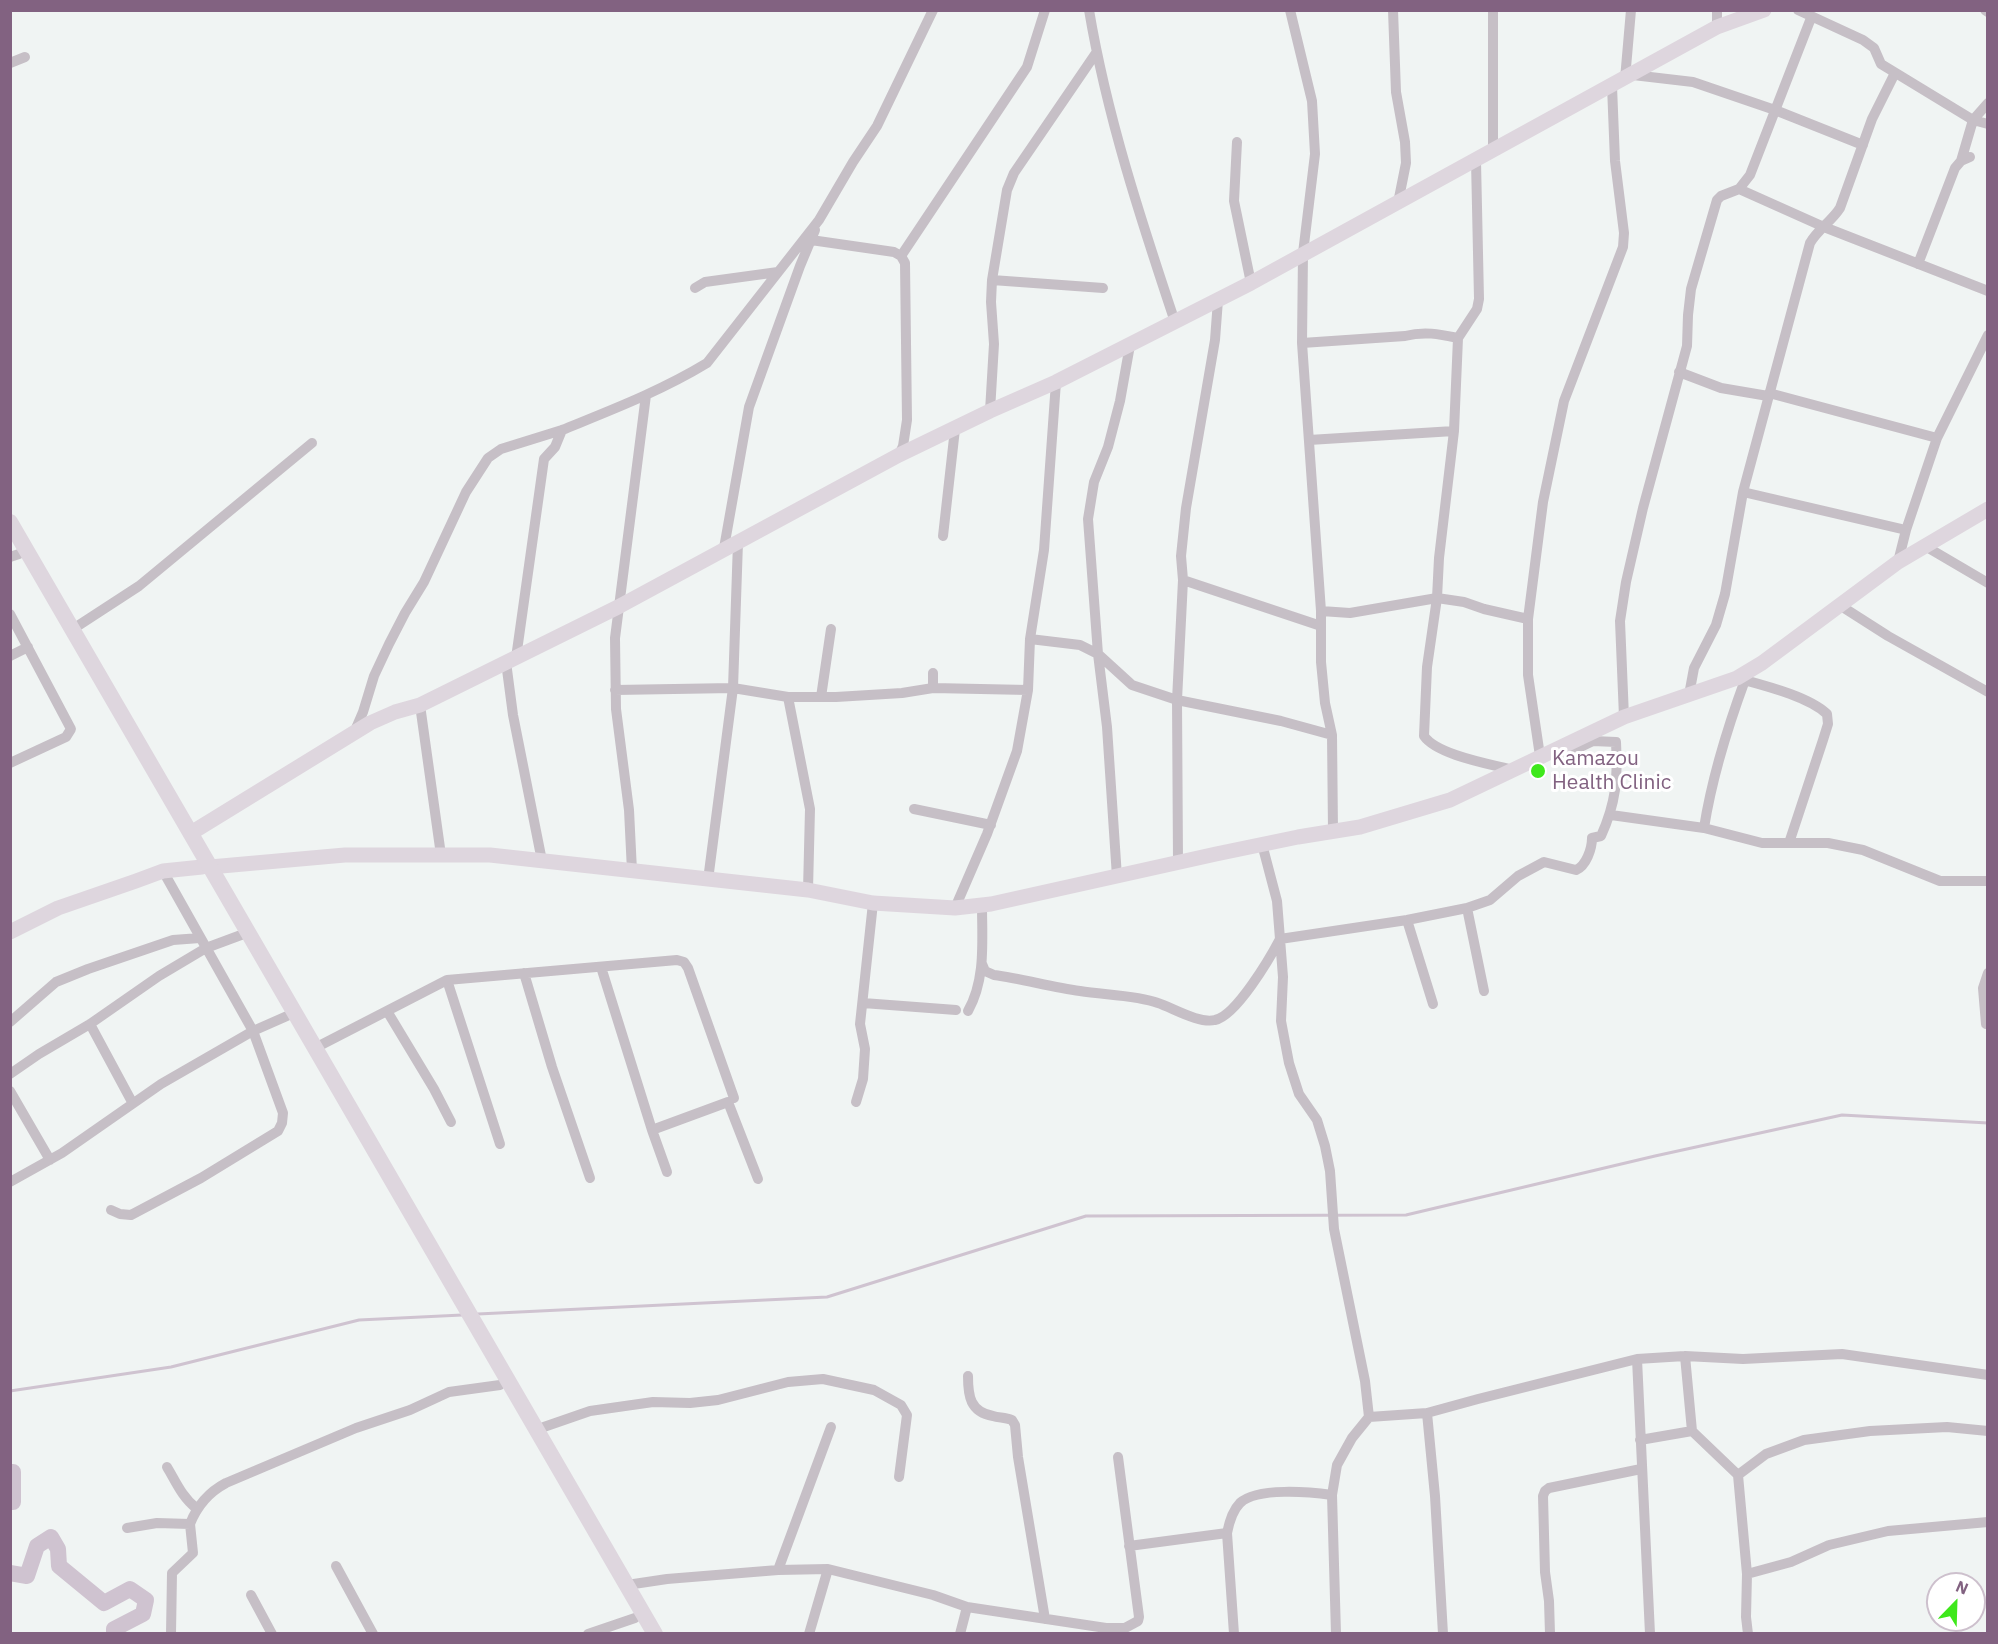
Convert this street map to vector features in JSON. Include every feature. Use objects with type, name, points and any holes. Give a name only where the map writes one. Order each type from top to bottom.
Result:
[{"type":"main road","points":[[10,522],[73,629],[110,702],[538,1429],[655,1634]]},
{"type":"main road","points":[[13,550],[191,833],[241,935],[645,1634]]},
{"type":"street","points":[[353,735],[363,712],[374,675],[389,644],[424,582],[466,492],[488,458],[501,449],[562,430],[646,395],[683,378],[707,363],[819,220],[877,126],[933,10]]},
{"type":"street","points":[[901,256],[1027,67],[1045,10]]},
{"type":"street","points":[[1089,10],[1096,53],[1134,198],[1175,322]]},
{"type":"street","points":[[1290,10],[1313,111],[1315,154],[1303,253],[1302,343],[1321,611],[1324,693],[1332,735],[1334,831]]},
{"type":"street","points":[[1393,10],[1396,92],[1405,142],[1406,163],[1398,203]]},
{"type":"street","points":[[1493,10],[1493,152]]},
{"type":"street","points":[[1540,756],[1528,675],[1528,619],[1543,502],[1564,400],[1623,247],[1624,233],[1615,161],[1631,10]]},
{"type":"street","points":[[1717,10],[1718,27]]},
{"type":"street","points":[[191,833],[370,723],[384,716],[420,705],[618,607],[899,455],[1056,382],[1251,283],[1718,27],[1764,10]]},
{"type":"street","points":[[1798,10],[1811,18],[1863,40],[1874,48],[1881,64],[1973,120],[1988,124]]},
{"type":"street","points":[[1624,717],[1620,621],[1626,582],[1643,508],[1687,346],[1691,289],[1707,230],[1719,198],[1739,189],[1750,175],[1811,18]]},
{"type":"street","points":[[990,411],[994,344],[991,302],[1009,184],[1014,173],[1096,53]]},
{"type":"street","points":[[10,63],[25,57]]},
{"type":"street","points":[[1689,695],[1694,668],[1716,625],[1725,594],[1743,492],[1810,243],[1815,234],[1832,220],[1840,208],[1872,119],[1896,73]]},
{"type":"street","points":[[1623,80],[1693,82],[1775,110],[1863,145]]},
{"type":"street","points":[[1918,264],[1955,168],[1965,159],[1973,120],[1988,103]]},
{"type":"street","points":[[1237,142],[1234,201],[1251,283]]},
{"type":"street","points":[[1476,161],[1479,299],[1477,309],[1458,338],[1454,431],[1439,558],[1437,598],[1427,667],[1424,736],[1429,743],[1442,751],[1513,770]]},
{"type":"street","points":[[1739,189],[1824,227],[1988,291]]},
{"type":"street","points":[[708,880],[733,688],[731,545],[749,407],[819,220]]},
{"type":"street","points":[[811,240],[894,252],[901,256],[905,263],[907,420],[903,446],[899,455]]},
{"type":"street","points":[[695,288],[705,282],[778,272]]},
{"type":"street","points":[[993,280],[1104,288]]},
{"type":"street","points":[[1178,862],[1177,700],[1183,580],[1181,555],[1185,508],[1215,340],[1218,300]]},
{"type":"street","points":[[1302,343],[1433,332],[1458,338]]},
{"type":"street","points":[[1898,562],[1905,530],[1937,438],[1988,335]]},
{"type":"street","points":[[1117,877],[1107,727],[1098,654],[1088,519],[1094,482],[1108,447],[1120,401],[1130,345]]},
{"type":"street","points":[[1679,372],[1722,388],[1768,395],[1937,438]]},
{"type":"street","points":[[955,908],[991,825],[1017,751],[1028,690],[1030,639],[1044,550],[1056,382]]},
{"type":"street","points":[[632,871],[629,810],[616,709],[615,638],[646,395]]},
{"type":"street","points":[[942,536],[955,429]]},
{"type":"street","points":[[542,861],[513,715],[511,660],[544,459],[555,447],[562,430]]},
{"type":"street","points":[[1309,440],[1454,431]]},
{"type":"street","points":[[73,629],[139,586],[312,443]]},
{"type":"street","points":[[1743,492],[1905,530]]},
{"type":"street","points":[[10,932],[58,908],[164,872],[345,855],[490,855],[808,890],[873,903],[955,908],[982,905],[1117,877],[1262,844],[1360,827],[1450,800],[1624,717],[1741,679],[1898,562],[1988,509]]},
{"type":"street","points":[[1925,546],[1988,583]]},
{"type":"street","points":[[1183,580],[1321,626]]},
{"type":"street","points":[[1321,611],[1350,613],[1437,598],[1464,602],[1528,619]]},
{"type":"street","points":[[1841,606],[1888,636],[1988,692]]},
{"type":"street","points":[[10,614],[71,729],[66,737],[10,763]]},
{"type":"street","points":[[821,697],[831,629]]},
{"type":"street","points":[[1030,639],[1080,645],[1098,654],[1132,685],[1177,700],[1247,713],[1332,735]]},
{"type":"street","points":[[10,656],[28,647]]},
{"type":"street","points":[[933,673],[933,688]]},
{"type":"street","points":[[1704,828],[1710,790],[1741,679]]},
{"type":"street","points":[[1741,679],[1772,688],[1820,708],[1827,714],[1828,724],[1789,843]]},
{"type":"street","points":[[615,690],[733,688],[788,697],[821,697],[902,693],[933,688],[1028,690]]},
{"type":"street","points":[[788,697],[810,809],[808,890]]},
{"type":"street","points":[[420,705],[441,855]]},
{"type":"street","points":[[1280,939],[1407,920],[1467,908],[1490,900],[1518,876],[1544,862],[1579,869],[1583,866],[1592,845],[1592,838],[1601,836],[1611,814],[1618,773],[1616,742],[1593,741],[1572,751],[1540,756]]},
{"type":"street","points":[[914,809],[991,825]]},
{"type":"street","points":[[1611,814],[1704,828],[1762,843],[1828,843],[1863,850],[1940,881],[1988,881]]},
{"type":"street","points":[[1262,844],[1277,901],[1283,977],[1281,1020],[1299,1094],[1317,1120],[1325,1146],[1334,1229],[1363,1370],[1369,1417],[1352,1438],[1337,1466],[1332,1496],[1336,1634]]},
{"type":"street","points":[[111,1210],[131,1215],[201,1178],[278,1131],[282,1123],[283,1113],[253,1031],[164,872]]},
{"type":"street","points":[[856,1102],[863,1079],[865,1049],[860,1024],[873,903]]},
{"type":"street","points":[[968,1011],[976,997],[982,964],[982,905]]},
{"type":"street","points":[[1467,908],[1484,991]]},
{"type":"street","points":[[1407,920],[1433,1004]]},
{"type":"street","points":[[10,1022],[56,982],[88,969],[174,940],[203,943],[241,935]]},
{"type":"street","points":[[982,964],[985,971],[994,975],[1078,991],[1155,1002],[1203,1020],[1215,1020],[1225,1016],[1238,1002],[1268,962],[1280,939]]},
{"type":"street","points":[[10,1074],[90,1024],[203,943]]},
{"type":"street","points":[[315,1048],[447,980],[677,960],[684,962],[688,968],[734,1098]]},
{"type":"street","points":[[601,967],[667,1172]]},
{"type":"street","points":[[524,973],[552,1067],[590,1178]]},
{"type":"street","points":[[1986,1024],[1983,988],[1988,973]]},
{"type":"street","points":[[447,980],[500,1144]]},
{"type":"street","points":[[862,1003],[956,1010]]},
{"type":"street","points":[[387,1011],[451,1122]]},
{"type":"street","points":[[10,1182],[50,1160],[160,1084],[253,1031],[287,1016]]},
{"type":"street","points":[[90,1024],[132,1102]]},
{"type":"street","points":[[10,1091],[50,1160]]},
{"type":"street","points":[[652,1130],[728,1102],[758,1179]]},
{"type":"street","points":[[1369,1417],[1427,1413],[1637,1359],[1685,1356],[1743,1359],[1842,1354],[1988,1375]]},
{"type":"street","points":[[1685,1356],[1692,1431],[1738,1475],[1747,1574],[1748,1634]]},
{"type":"street","points":[[1637,1359],[1650,1634]]},
{"type":"street","points":[[968,1376],[968,1394],[971,1404],[993,1417],[1012,1420],[1015,1425],[1018,1457],[1045,1619]]},
{"type":"street","points":[[538,1429],[590,1411],[654,1402],[690,1403],[718,1400],[789,1382],[823,1379],[874,1390],[901,1405],[907,1415],[899,1477]]},
{"type":"street","points":[[171,1634],[172,1573],[193,1553],[190,1524],[196,1508],[220,1486],[314,1446],[410,1410],[448,1392],[500,1385]]},
{"type":"street","points":[[1427,1413],[1435,1497],[1443,1634]]},
{"type":"street","points":[[778,1570],[831,1427]]},
{"type":"street","points":[[1738,1475],[1766,1454],[1804,1440],[1870,1431],[1947,1427],[1988,1431]]},
{"type":"street","points":[[1640,1440],[1692,1431]]},
{"type":"street","points":[[627,1585],[668,1579],[778,1570],[828,1569],[933,1595],[967,1607],[1045,1619],[1091,1629],[1125,1629],[1138,1622],[1139,1617],[1118,1457]]},
{"type":"street","points":[[167,1467],[182,1494],[196,1508]]},
{"type":"street","points":[[1550,1634],[1545,1572],[1543,1496],[1545,1491],[1549,1488],[1641,1469]]},
{"type":"street","points":[[1234,1634],[1227,1533],[1238,1505],[1246,1498],[1272,1493],[1302,1491],[1332,1496]]},
{"type":"street","points":[[1747,1574],[1791,1562],[1829,1545],[1888,1531],[1988,1522]]},
{"type":"street","points":[[127,1528],[157,1523],[190,1524]]},
{"type":"street","points":[[1129,1546],[1227,1533]]},
{"type":"street","points":[[336,1566],[374,1634]]},
{"type":"street","points":[[809,1634],[828,1569]]},
{"type":"street","points":[[251,1595],[272,1634]]},
{"type":"street","points":[[960,1634],[967,1607]]},
{"type":"street","points":[[588,1634],[609,1630],[635,1618]]},
{"type":"waterway","points":[[478,1314],[827,1297],[1086,1216],[1406,1215],[1655,1156],[1842,1115],[1988,1123]]},
{"type":"waterway","points":[[10,1391],[171,1367],[359,1320],[462,1315]]},
{"type":"waterway","points":[[10,1472],[13,1472],[13,1502],[10,1502]]},
{"type":"waterway","points":[[10,1573],[27,1576],[37,1546],[51,1537],[58,1549],[59,1566],[104,1603],[130,1589],[146,1600],[143,1614],[114,1629],[114,1634]]},
{"type":"place","name":"Kamazou Health Clinic","points":[[1538,771]]}]
